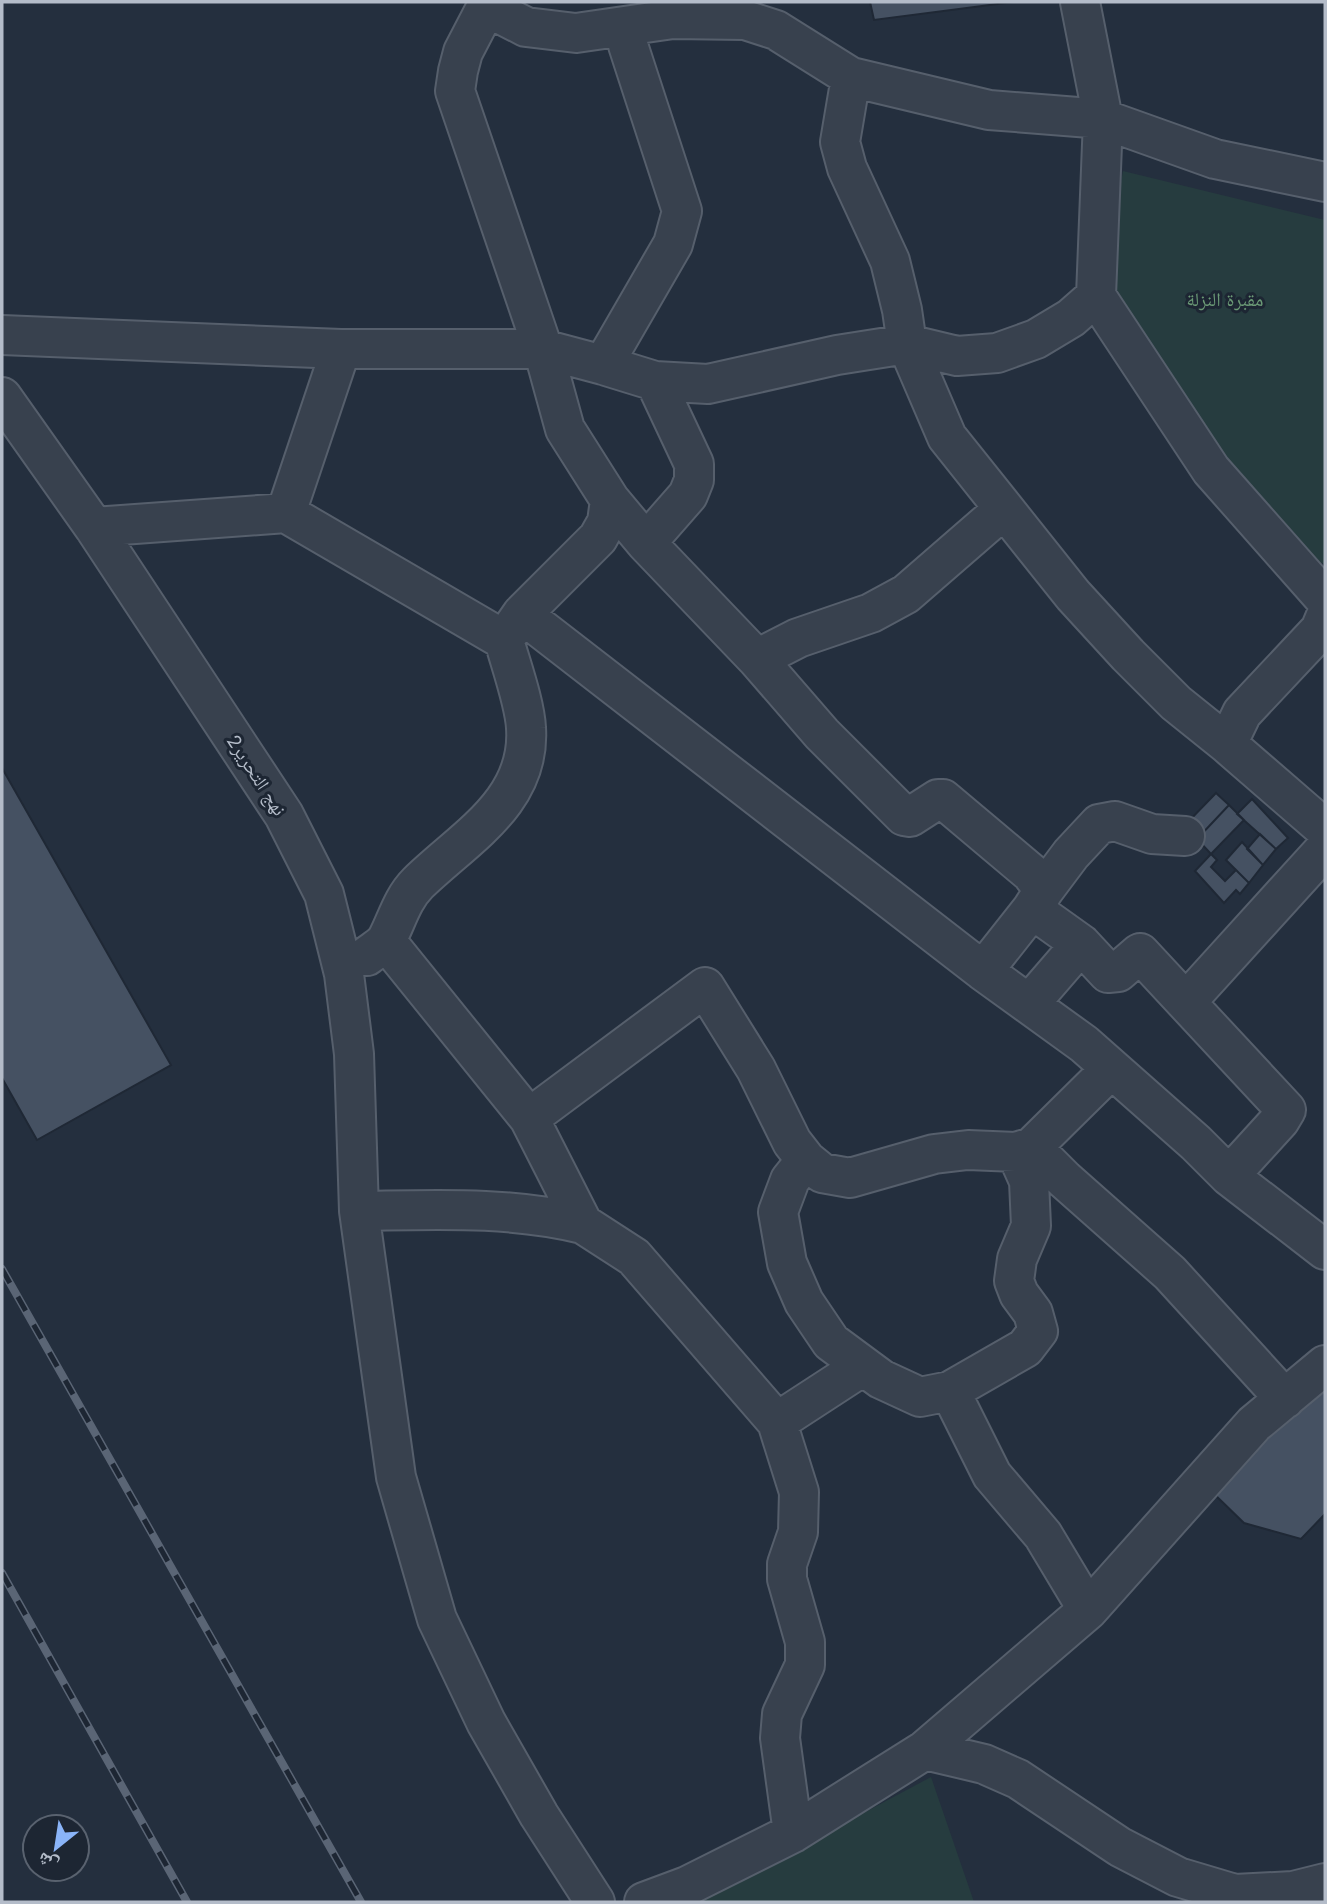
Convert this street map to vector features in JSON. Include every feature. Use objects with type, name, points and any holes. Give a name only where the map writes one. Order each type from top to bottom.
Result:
[{"type":"street","points":[[1080,2],[1103,119],[1096,296],[1211,470],[1325,599]]},
{"type":"street","points":[[1229,1176],[1286,1110],[1140,953],[1118,972],[1108,973],[1038,899],[1031,873],[943,799],[934,801],[910,817],[904,816],[822,734],[757,659],[646,543],[610,500],[565,429],[543,349],[455,91],[463,52],[488,4],[526,27],[576,33],[628,27],[677,10],[746,20],[776,30],[851,77],[989,110],[1103,119],[1215,159],[1325,182]]},
{"type":"street","points":[[603,365],[673,244],[682,211],[628,45],[628,27]]},
{"type":"street","points":[[851,77],[841,142],[847,168],[890,261],[902,310],[906,344],[947,437],[1073,595],[1128,655],[1176,703],[1325,829]]},
{"type":"street","points":[[2,335],[341,349],[543,349],[655,381],[708,384],[837,355],[906,344],[957,356],[997,353],[1036,339],[1071,318],[1096,296]]},
{"type":"street","points":[[286,513],[341,349]]},
{"type":"street","points":[[646,543],[688,495],[694,480],[694,464],[655,381]]},
{"type":"street","name":"نهج التحرير2","points":[[2,397],[94,527],[284,815],[324,894],[344,974],[354,1054],[359,1211],[396,1477],[438,1619],[486,1722],[538,1815],[595,1902]]},
{"type":"street","points":[[513,627],[598,538],[607,522],[610,500]]},
{"type":"street","points":[[757,659],[798,638],[871,613],[906,594],[1004,509]]},
{"type":"street","points":[[94,527],[286,513],[513,627],[1084,1044],[1196,1143],[1229,1176],[1325,1250]]},
{"type":"street","points":[[1227,744],[1242,713],[1314,637],[1325,618]]},
{"type":"street","points":[[344,974],[386,941],[395,918],[415,886],[460,848],[511,794],[526,758],[526,726],[513,627]]},
{"type":"street","points":[[983,971],[1071,854],[1099,824],[1115,821],[1152,834],[1185,836]]},
{"type":"street","points":[[1186,1002],[1325,849]]},
{"type":"street","points":[[386,941],[529,1118],[583,1224]]},
{"type":"street","points":[[1030,1003],[1081,944]]},
{"type":"street","points":[[529,1118],[705,987],[756,1069],[792,1142],[822,1173],[850,1178],[934,1154],[968,1150],[1024,1150],[1065,1180],[1170,1273],[1285,1399]]},
{"type":"street","points":[[1024,1150],[1111,1069]]},
{"type":"street","points":[[807,1160],[790,1180],[778,1212],[787,1263],[804,1302],[831,1342],[881,1379],[920,1397],[950,1391],[1025,1348],[1038,1331],[1033,1313],[1018,1294],[1014,1281],[1017,1259],[1031,1226],[1029,1181],[1024,1150]]},
{"type":"street","points":[[359,1211],[508,1212],[551,1216],[583,1224],[634,1257],[777,1422],[799,1492],[798,1532],[787,1564],[787,1579],[805,1642],[805,1665],[782,1714],[780,1738],[793,1833]]},
{"type":"street","points":[[644,1902],[687,1886],[793,1833],[925,1750],[1088,1610],[1254,1424],[1325,1365]]},
{"type":"street","points":[[777,1422],[863,1366]]},
{"type":"street","points":[[950,1391],[992,1475],[1043,1535],[1088,1610]]},
{"type":"street","points":[[925,1750],[984,1764],[1018,1779],[1120,1847],[1178,1877],[1236,1894],[1293,1891],[1325,1883]]},
{"type":"green space","name":"مقبرة النزلة","points":[[1123,171],[1325,220],[1325,564],[1299,556],[1214,463],[1102,277]]},
{"type":"green space","points":[[931,1777],[974,1902],[697,1902]]},
{"type":"building","points":[[870,2],[1013,2],[874,20]]},
{"type":"building","points":[[2,768],[171,1065],[37,1140],[2,1078]]},
{"type":"building","points":[[1216,793],[1229,805],[1197,839],[1184,826]]},
{"type":"building","points":[[1252,799],[1288,838],[1276,849],[1237,814]]},
{"type":"building","points":[[1229,805],[1244,820],[1211,854],[1197,839]]},
{"type":"building","points":[[1260,834],[1276,849],[1263,865],[1247,849]]},
{"type":"building","points":[[1242,842],[1263,865],[1249,883],[1226,860]]},
{"type":"building","points":[[1211,854],[1217,860],[1211,867],[1225,881],[1236,870],[1249,883],[1240,894],[1236,890],[1224,903],[1195,871]]},
{"type":"building","points":[[1325,1371],[1325,1514],[1301,1539],[1244,1523],[1211,1491]]},
{"type":"railway","points":[[2,1269],[361,1902]]},
{"type":"railway","points":[[2,1573],[187,1902]]}]
